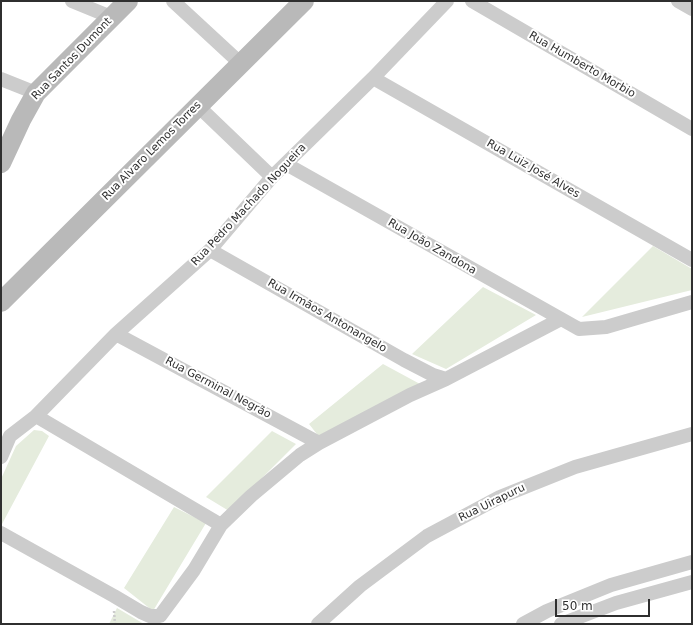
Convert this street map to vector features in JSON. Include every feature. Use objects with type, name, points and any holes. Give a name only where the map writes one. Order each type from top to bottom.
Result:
[{"type":"street","points":[[72,1],[111,17]]},
{"type":"street","name":"Rua Santos Dumont","points":[[1,163],[21,120],[36,93],[128,1]]},
{"type":"street","points":[[173,1],[240,63]]},
{"type":"street","name":"Rua Alvaro Lemos Torres","points":[[1,302],[304,1]]},
{"type":"street","name":"Rua Pedro Machado Nogueira","points":[[1,457],[5,433],[36,416],[116,334],[210,250],[272,178],[373,78],[447,1]]},
{"type":"street","name":"Rua Humberto Morbio","points":[[472,1],[692,129]]},
{"type":"street","points":[[678,1],[692,9]]},
{"type":"street","name":"Rua Luiz José Alves","points":[[373,78],[692,260]]},
{"type":"street","points":[[1,79],[36,93]]},
{"type":"street","points":[[198,106],[272,178]]},
{"type":"street","name":"Rua João Zandona","points":[[286,164],[579,329],[606,327],[692,302]]},
{"type":"street","name":"Rua Irmãos Antonangelo","points":[[210,250],[404,360],[433,375],[446,379]]},
{"type":"street","points":[[1,533],[141,612],[150,616],[160,616],[194,570],[221,525],[251,496],[300,454],[410,395],[446,379],[561,319]]},
{"type":"street","name":"Rua Germinal Negrão","points":[[116,334],[319,443]]},
{"type":"street","points":[[36,416],[221,525]]},
{"type":"street","name":"Rua Uirapuru","points":[[318,624],[360,586],[427,536],[500,497],[575,467],[692,434]]},
{"type":"street","points":[[523,624],[547,611],[611,585],[692,562]]},
{"type":"street","points":[[561,624],[616,603],[692,582]]},
{"type":"green space","points":[[653,246],[692,269],[692,290],[582,317]]},
{"type":"green space","points":[[483,287],[536,315],[446,369],[412,354]]},
{"type":"green space","points":[[383,364],[420,384],[320,438],[309,424]]},
{"type":"green space","points":[[34,430],[42,431],[49,436],[2,524],[1,479],[16,446]]},
{"type":"green space","points":[[272,431],[296,444],[229,511],[206,497]]},
{"type":"green space","points":[[174,507],[206,523],[153,611],[124,588]]},
{"type":"green space","points":[[117,608],[144,624],[109,624]]}]
